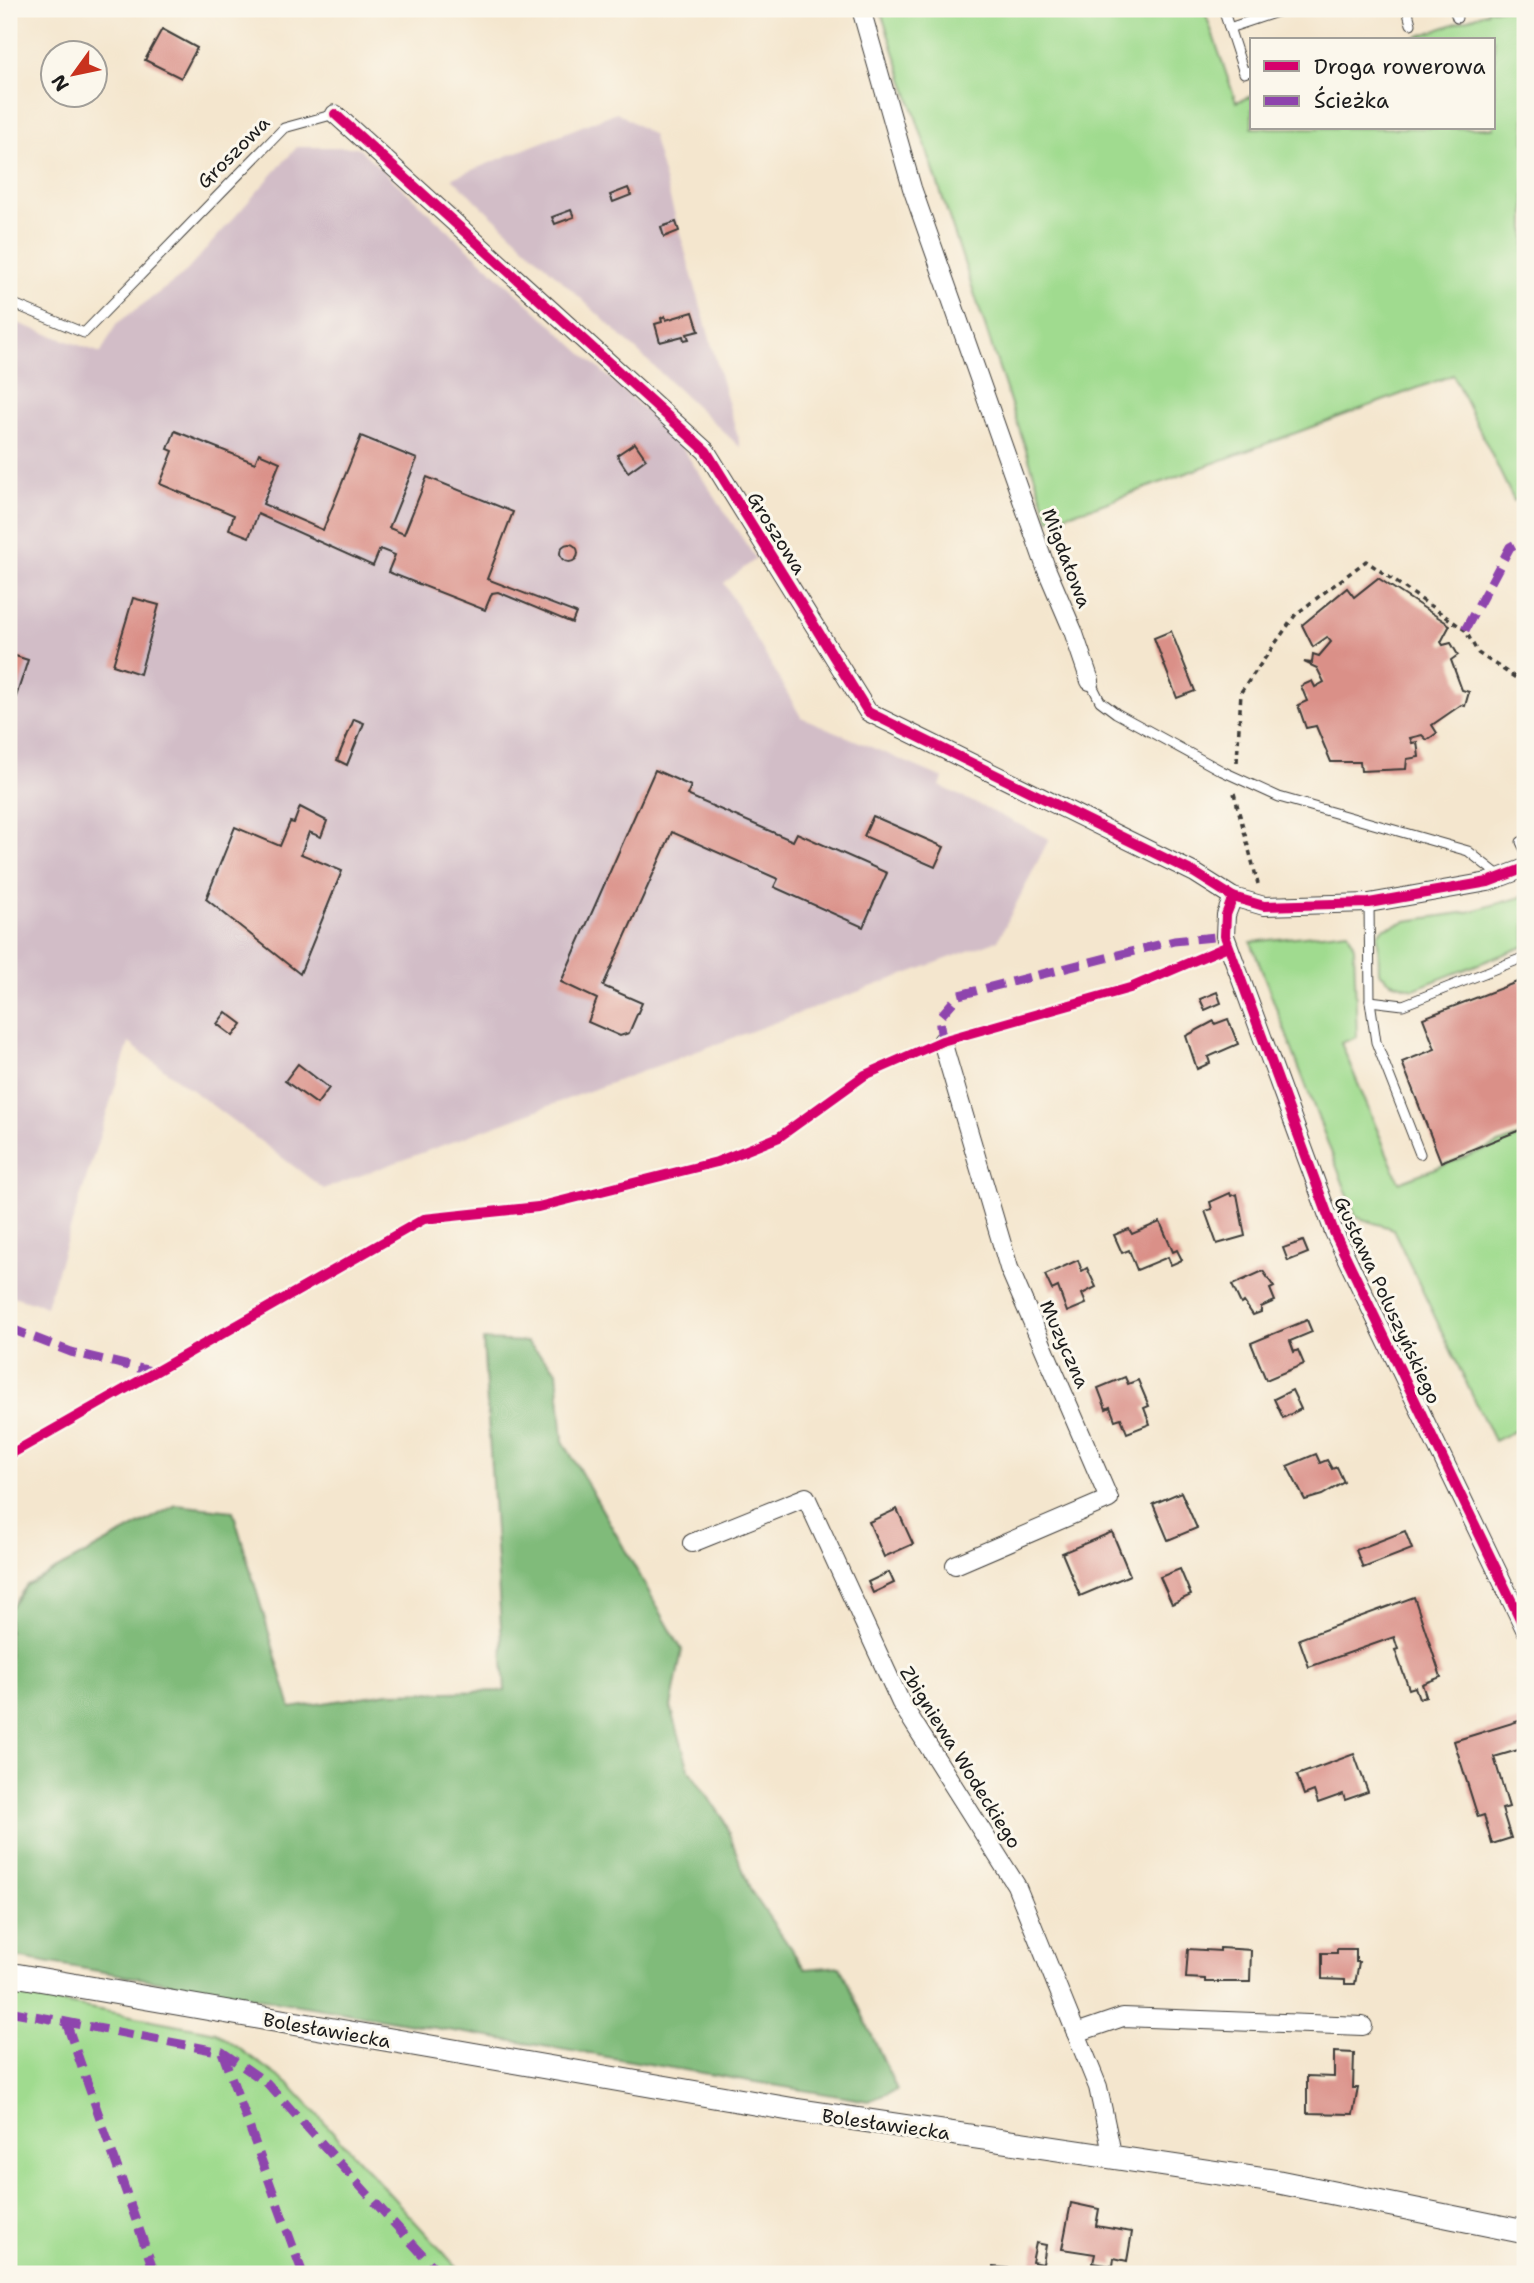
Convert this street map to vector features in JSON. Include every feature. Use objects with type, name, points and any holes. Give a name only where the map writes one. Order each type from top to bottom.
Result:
[{"type":"street","name":"Migdałowa","points":[[860,9],[912,188],[1090,681]]},
{"type":"street","name":"Groszowa","points":[[335,114],[705,451],[868,712],[1195,873],[1233,897],[1264,906],[1370,903],[1502,877],[1525,868]]},
{"type":"street","name":"Gustawa Poluszyńskiego","points":[[1233,897],[1226,915],[1224,936],[1334,1232],[1525,1629]]},
{"type":"street","name":"Muzyczna","points":[[942,1041],[1009,1268],[1110,1499],[954,1565]]},
{"type":"street","name":"Zbigniewa Wodeckiego","points":[[692,1543],[806,1497],[901,1703],[1016,1885],[1098,2087],[1113,2158]]},
{"type":"street","name":"Bolesławiecka","points":[[9,1974],[794,2110],[1279,2182],[1525,2232]]},
{"type":"street","points":[[1076,2033],[1123,2017],[1363,2026]]},
{"type":"lane","points":[[1223,9],[1244,73],[1250,71]]},
{"type":"lane","points":[[1229,28],[1286,9]]},
{"type":"lane","points":[[1406,9],[1411,24]]},
{"type":"lane","name":"Groszowa","points":[[9,302],[84,333],[284,128],[335,114]]},
{"type":"lane","name":"Migdałowa","points":[[1090,681],[1100,701],[1116,713],[1234,776],[1279,797],[1468,851],[1502,877]]},
{"type":"lane","points":[[1525,840],[1521,842],[1525,850]]},
{"type":"lane","points":[[1370,903],[1370,1002],[1376,1042],[1420,1154]]},
{"type":"lane","points":[[1370,1002],[1403,1005],[1525,957]]},
{"type":"path","points":[[1264,906],[1232,788],[1240,735],[1241,692],[1296,614],[1366,561],[1465,630],[1478,653],[1525,684]]},
{"type":"shaded area","points":[[617,112],[652,135],[741,448],[452,178]]},
{"type":"shaded area","points":[[297,147],[357,147],[677,440],[756,559],[724,583],[801,717],[943,778],[940,786],[1049,839],[998,940],[324,1189],[129,1043],[46,1306],[9,1295],[9,320],[101,353],[116,324],[183,275]]},
{"type":"green space","points":[[880,9],[1204,9],[1236,102],[1250,97],[1250,130],[1496,130],[1496,38],[1414,38],[1488,12],[1487,9],[1525,9],[1525,496],[1514,501],[1453,375],[1097,506],[1049,519]]},
{"type":"green space","points":[[1525,896],[1525,946],[1414,989],[1391,982],[1379,972],[1378,935],[1382,929],[1406,921],[1468,912]]},
{"type":"green space","points":[[1348,931],[1354,947],[1357,1037],[1341,1043],[1399,1182],[1525,1134],[1525,1426],[1494,1441],[1393,1229],[1356,1217],[1251,942]]},
{"type":"green space","points":[[483,1340],[527,1342],[557,1371],[563,1441],[682,1650],[671,1707],[689,1770],[723,1818],[751,1891],[805,1969],[840,1966],[897,2090],[868,2101],[9,1956],[9,1610],[27,1585],[176,1505],[233,1511],[291,1708],[388,1693],[505,1691]]},
{"type":"green space","points":[[9,1993],[216,2032],[291,2086],[463,2274],[9,2274]]},
{"type":"building","points":[[162,29],[197,48],[181,78],[145,60]]},
{"type":"building","points":[[628,188],[631,195],[613,202],[610,195]]},
{"type":"building","points":[[571,210],[574,217],[555,224],[552,217]]},
{"type":"building","points":[[676,222],[679,231],[664,237],[661,227]]},
{"type":"building","points":[[693,312],[699,331],[687,334],[689,339],[684,340],[683,336],[660,342],[655,324],[662,322],[661,318],[665,316],[666,320]]},
{"type":"building","points":[[175,431],[255,463],[259,453],[280,462],[263,504],[323,530],[361,436],[417,459],[389,528],[404,534],[427,477],[513,512],[487,579],[576,613],[572,623],[498,592],[492,593],[485,610],[388,572],[395,555],[380,549],[373,566],[258,514],[249,537],[229,529],[234,515],[160,484],[173,451],[168,449]]},
{"type":"building","points":[[635,443],[646,459],[628,472],[617,455]]},
{"type":"building","points":[[565,544],[573,544],[578,553],[576,560],[565,562],[560,557],[560,549]]},
{"type":"building","points":[[1378,578],[1450,625],[1441,642],[1443,645],[1451,643],[1458,655],[1451,660],[1462,690],[1469,692],[1465,706],[1461,705],[1432,725],[1437,733],[1427,740],[1422,735],[1410,738],[1412,743],[1417,742],[1419,757],[1407,759],[1406,769],[1361,771],[1360,762],[1331,762],[1316,726],[1306,728],[1298,705],[1307,701],[1301,686],[1312,681],[1315,687],[1324,682],[1317,668],[1304,662],[1312,663],[1313,654],[1319,656],[1331,642],[1327,637],[1313,647],[1302,625],[1347,588],[1354,597]]},
{"type":"building","points":[[133,598],[159,605],[140,674],[113,665]]},
{"type":"building","points":[[1171,631],[1195,691],[1177,698],[1154,638]]},
{"type":"building","points":[[9,654],[28,660],[13,706],[9,705]]},
{"type":"building","points":[[354,719],[364,723],[347,765],[337,760]]},
{"type":"building","points":[[655,770],[691,786],[687,795],[793,841],[797,833],[887,873],[863,927],[774,887],[778,879],[672,832],[603,986],[642,1003],[629,1033],[620,1036],[588,1022],[597,999],[561,982]]},
{"type":"building","points":[[300,807],[327,821],[321,837],[309,832],[301,854],[342,871],[300,974],[206,899],[235,827],[280,846]]},
{"type":"building","points":[[873,816],[944,847],[935,867],[864,836]]},
{"type":"building","points":[[1525,979],[1525,1128],[1441,1162],[1402,1062],[1435,1049],[1423,1018]]},
{"type":"building","points":[[1217,992],[1221,1003],[1205,1010],[1200,999]]},
{"type":"building","points":[[226,1012],[242,1024],[233,1036],[217,1024]]},
{"type":"building","points":[[1228,1019],[1238,1044],[1208,1057],[1210,1063],[1197,1069],[1186,1036],[1214,1021],[1215,1024]]},
{"type":"building","points":[[298,1064],[329,1088],[317,1104],[285,1081]]},
{"type":"building","points":[[1230,1193],[1231,1196],[1237,1194],[1245,1236],[1217,1244],[1205,1211],[1212,1209],[1210,1202]]},
{"type":"building","points":[[1160,1222],[1173,1252],[1177,1250],[1182,1260],[1171,1265],[1168,1257],[1137,1270],[1129,1250],[1122,1253],[1114,1235],[1129,1229],[1132,1234]]},
{"type":"building","points":[[1303,1241],[1308,1253],[1288,1261],[1283,1248]]},
{"type":"building","points":[[1078,1260],[1082,1271],[1087,1268],[1096,1287],[1082,1294],[1086,1304],[1067,1312],[1058,1287],[1052,1290],[1045,1275]]},
{"type":"building","points":[[1263,1271],[1274,1287],[1270,1289],[1275,1301],[1261,1307],[1261,1312],[1253,1315],[1244,1302],[1241,1304],[1232,1285]]},
{"type":"building","points":[[1307,1320],[1312,1332],[1290,1341],[1294,1352],[1298,1350],[1304,1364],[1266,1380],[1251,1343]]},
{"type":"building","points":[[1125,1377],[1128,1384],[1138,1380],[1149,1406],[1144,1408],[1150,1424],[1127,1433],[1121,1418],[1115,1420],[1110,1407],[1106,1409],[1098,1388]]},
{"type":"building","points":[[1292,1390],[1301,1409],[1283,1418],[1274,1399]]},
{"type":"building","points":[[1316,1454],[1320,1463],[1327,1460],[1332,1469],[1337,1467],[1344,1482],[1322,1495],[1305,1500],[1287,1466]]},
{"type":"building","points":[[1181,1492],[1197,1528],[1168,1540],[1153,1504]]},
{"type":"building","points":[[897,1509],[913,1544],[884,1557],[869,1522]]},
{"type":"building","points":[[1405,1531],[1412,1549],[1363,1568],[1356,1550]]},
{"type":"building","points":[[1112,1532],[1130,1575],[1080,1596],[1062,1553]]},
{"type":"building","points":[[1180,1569],[1191,1595],[1172,1604],[1160,1577]]},
{"type":"building","points":[[889,1572],[894,1583],[873,1593],[868,1582]]},
{"type":"building","points":[[1414,1597],[1441,1677],[1422,1684],[1426,1696],[1419,1698],[1415,1687],[1409,1689],[1395,1650],[1398,1649],[1394,1637],[1309,1667],[1299,1639]]},
{"type":"building","points":[[1525,1719],[1525,1748],[1494,1757],[1509,1807],[1502,1809],[1511,1838],[1492,1844],[1484,1815],[1478,1817],[1454,1741]]},
{"type":"building","points":[[1354,1754],[1368,1792],[1345,1800],[1343,1794],[1318,1803],[1314,1791],[1304,1795],[1297,1775]]},
{"type":"building","points":[[1220,1948],[1251,1950],[1250,1982],[1205,1982],[1205,1979],[1186,1978],[1188,1949],[1220,1951]]},
{"type":"building","points":[[1337,1949],[1356,1949],[1356,1962],[1359,1962],[1355,1984],[1345,1984],[1345,1980],[1322,1979],[1322,1953],[1337,1953]]},
{"type":"building","points":[[1334,2052],[1354,2053],[1353,2088],[1358,2088],[1353,2114],[1307,2113],[1307,2076],[1334,2077]]},
{"type":"building","points":[[1071,2203],[1099,2209],[1096,2226],[1132,2232],[1127,2261],[1114,2258],[1113,2266],[1093,2263],[1095,2254],[1062,2249]]},
{"type":"building","points":[[1036,2243],[1046,2245],[1043,2264],[1032,2262]]},
{"type":"building","points":[[993,2267],[1018,2269],[1017,2274],[993,2274]]},
{"type":"marked path","points":[[1465,630],[1510,547],[1525,539]]},
{"type":"marked path","points":[[942,1041],[939,1018],[959,995],[1174,941],[1225,936]]},
{"type":"marked path","points":[[9,1328],[71,1352],[155,1372]]},
{"type":"marked path","points":[[9,2011],[222,2052],[267,2083],[440,2274]]},
{"type":"marked path","points":[[67,2025],[155,2274]]},
{"type":"marked path","points":[[222,2052],[303,2274]]},
{"type":"cycle path","points":[[335,114],[706,451],[868,712],[1195,873],[1233,897],[1264,906],[1369,903],[1488,882],[1525,868]]},
{"type":"cycle path","points":[[1233,897],[1226,915],[1225,936],[1334,1232],[1525,1629]]},
{"type":"cycle path","points":[[9,1455],[424,1219],[538,1207],[717,1162],[779,1137],[865,1075],[942,1041],[1130,988],[1228,946]]}]
